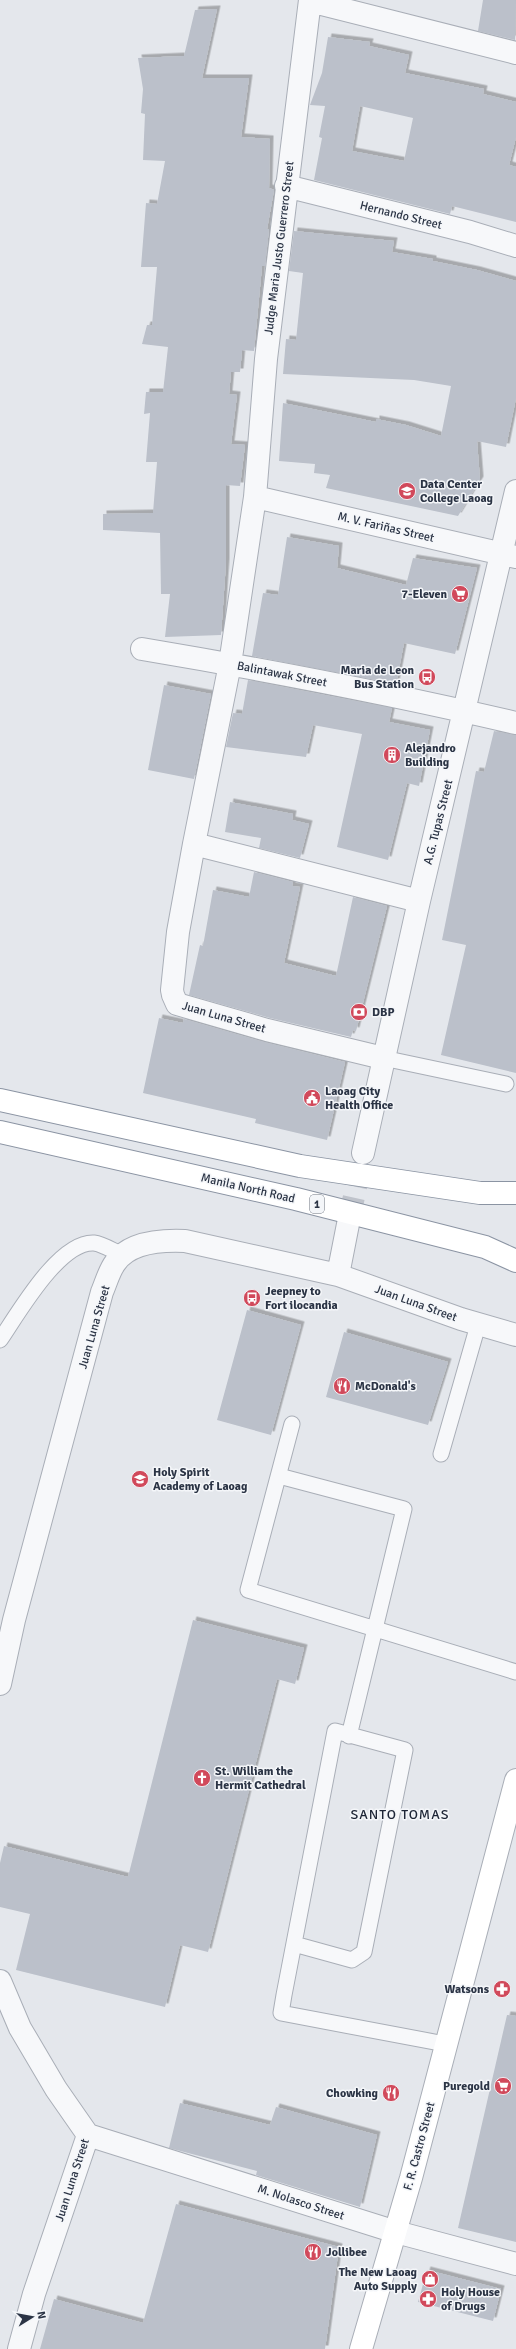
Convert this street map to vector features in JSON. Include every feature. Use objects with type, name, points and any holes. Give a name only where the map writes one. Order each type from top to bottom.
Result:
[{"type":"main road","points":[[0,1100],[300,1166],[480,1193],[516,1193]]},
{"type":"main road","name":"Manila North Road","points":[[0,1132],[115,1156],[296,1199],[485,1247],[516,1261]]},
{"type":"main road","name":"F. R. Castro Street","points":[[361,2349],[396,2232],[516,1780]]},
{"type":"street","points":[[310,1],[516,54]]},
{"type":"street","name":"Judge Maria Justo Guerrero Street","points":[[194,844],[230,664],[255,497],[266,359],[286,186],[310,1]]},
{"type":"street","name":"Hernando Street","points":[[286,186],[470,232],[516,246]]},
{"type":"street","name":"A.G. Tupas Street","points":[[363,1153],[419,901],[465,710],[508,556],[516,491]]},
{"type":"street","name":"M. V. Fariñas Street","points":[[255,497],[508,556]]},
{"type":"street","name":"Balintawak Street","points":[[142,649],[230,664],[465,710],[516,723]]},
{"type":"street","points":[[194,844],[419,901]]},
{"type":"street","name":"Juan Luna Street","points":[[194,844],[178,932],[172,990],[178,1004],[267,1030],[383,1058]]},
{"type":"street","points":[[338,1275],[349,1219]]},
{"type":"street","name":"Juan Luna Street","points":[[0,1684],[14,1620],[102,1292],[115,1263],[122,1256],[133,1249],[149,1244],[184,1241],[338,1275],[478,1325],[516,1335]]},
{"type":"street","name":"Juan Luna Street","points":[[0,1981],[20,2028],[56,2089],[88,2135],[34,2294],[19,2349]]},
{"type":"street","name":"M. Nolasco Street","points":[[88,2135],[396,2232],[516,2264]]},
{"type":"lane","points":[[383,1058],[506,1084]]},
{"type":"lane","points":[[0,1340],[47,1270],[78,1246],[95,1243],[122,1256]]},
{"type":"lane","points":[[441,1454],[478,1325]]},
{"type":"lane","points":[[292,1424],[248,1590],[516,1672]]},
{"type":"lane","points":[[279,1476],[404,1509],[349,1736]]},
{"type":"lane","points":[[294,1944],[352,1960],[364,1952],[406,1750],[349,1736],[335,1731],[294,1944],[281,2013],[445,2044]]},
{"type":"building","points":[[483,0],[516,0],[515,40],[478,31]]},
{"type":"building","points":[[217,9],[202,78],[249,78],[241,137],[270,139],[269,188],[274,190],[267,229],[269,229],[265,266],[262,266],[254,351],[242,350],[240,372],[231,372],[229,394],[237,395],[231,444],[245,445],[240,486],[226,485],[226,562],[221,635],[165,637],[170,594],[161,594],[160,533],[103,530],[103,514],[153,513],[157,462],[146,462],[150,413],[144,414],[146,392],[163,392],[168,347],[142,344],[147,325],[152,325],[157,267],[141,267],[146,203],[157,204],[165,161],[143,160],[145,114],[141,113],[143,89],[138,58],[184,56],[195,10]]},
{"type":"building","points":[[328,37],[370,42],[369,46],[409,55],[405,73],[484,89],[483,94],[516,102],[516,137],[509,165],[516,167],[516,222],[452,206],[450,214],[314,180],[322,138],[319,137],[325,106],[310,105],[322,73]],"holes":[[[360,106],[413,118],[404,161],[352,151]]]},
{"type":"building","points":[[294,231],[394,241],[392,252],[433,259],[433,261],[477,270],[516,281],[516,398],[506,447],[477,441],[480,480],[458,516],[326,488],[330,475],[314,473],[315,464],[279,461],[283,403],[376,422],[376,419],[406,425],[441,436],[451,386],[414,380],[283,374],[286,339],[296,340],[303,273],[289,271]]},
{"type":"building","points":[[287,537],[339,546],[337,568],[406,585],[413,558],[477,568],[455,654],[404,643],[396,684],[252,656],[263,593],[278,595]]},
{"type":"building","points":[[248,680],[392,708],[389,722],[430,730],[419,786],[407,783],[388,860],[337,847],[362,734],[313,725],[306,757],[226,747],[233,713],[242,714]]},
{"type":"building","points":[[164,685],[211,694],[194,779],[148,770]]},
{"type":"building","points":[[494,731],[516,735],[516,1073],[441,1055],[466,945],[442,940],[476,771],[484,772]]},
{"type":"building","points":[[230,802],[293,814],[292,820],[309,824],[300,858],[259,848],[261,838],[225,832]]},
{"type":"building","points":[[254,872],[293,882],[292,886],[300,887],[284,963],[336,976],[353,897],[387,906],[356,1031],[353,1030],[351,1037],[270,1018],[189,995],[200,945],[203,946],[213,890],[249,897]]},
{"type":"building","points":[[159,1018],[183,1023],[184,1019],[264,1042],[345,1062],[327,1140],[255,1123],[256,1119],[143,1093]]},
{"type":"building","points":[[247,1310],[301,1325],[271,1435],[217,1420]]},
{"type":"building","points":[[344,1332],[448,1362],[428,1425],[326,1397]]},
{"type":"building","name":"St. William the Hermit Cathedral","points":[[193,1620],[304,1648],[295,1684],[277,1679],[208,1952],[180,1945],[165,2007],[16,1970],[30,1914],[0,1907],[0,1863],[4,1846],[128,1877]]},
{"type":"building","name":"Puregold","points":[[507,2015],[516,2016],[516,2242],[458,2228]]},
{"type":"building","points":[[180,2103],[270,2125],[276,2107],[377,2135],[360,2207],[256,2175],[257,2171],[169,2148]]},
{"type":"building","points":[[176,2204],[339,2247],[325,2349],[40,2349],[54,2299],[143,2323]]},
{"type":"building","points":[[427,2270],[501,2289],[493,2321],[418,2302]]},
{"type":"tunnel","points":[[349,1219],[363,1156]]},
{"type":"place","name":"Data Center College Laoag","points":[[407,491]]},
{"type":"place","name":"7-Eleven","points":[[460,594]]},
{"type":"place","name":"Maria de Leon Bus Station","points":[[427,677]]},
{"type":"place","name":"Alejandro Building","points":[[392,755]]},
{"type":"place","name":"DBP","points":[[359,1012]]},
{"type":"place","name":"Laoag City Health Office","points":[[312,1098]]},
{"type":"place","name":"Jeepney to Fort ilocandia","points":[[252,1298]]},
{"type":"place","name":"McDonald's","points":[[342,1386]]},
{"type":"place","name":"Holy Spirit Academy of Laoag","points":[[140,1479]]},
{"type":"place","name":"St. William the Hermit Cathedral","points":[[202,1778]]},
{"type":"place","name":"Watsons","points":[[502,1989]]},
{"type":"place","name":"Puregold","points":[[503,2086]]},
{"type":"place","name":"Chowking","points":[[391,2093]]},
{"type":"place","name":"Jollibee","points":[[313,2252]]},
{"type":"place","name":"The New Laoag Auto Supply","points":[[430,2279]]},
{"type":"place","name":"Holy House of Drugs","points":[[428,2299]]},
{"type":"district","name":"SANTO TOMAS","points":[[400,1814]]}]
